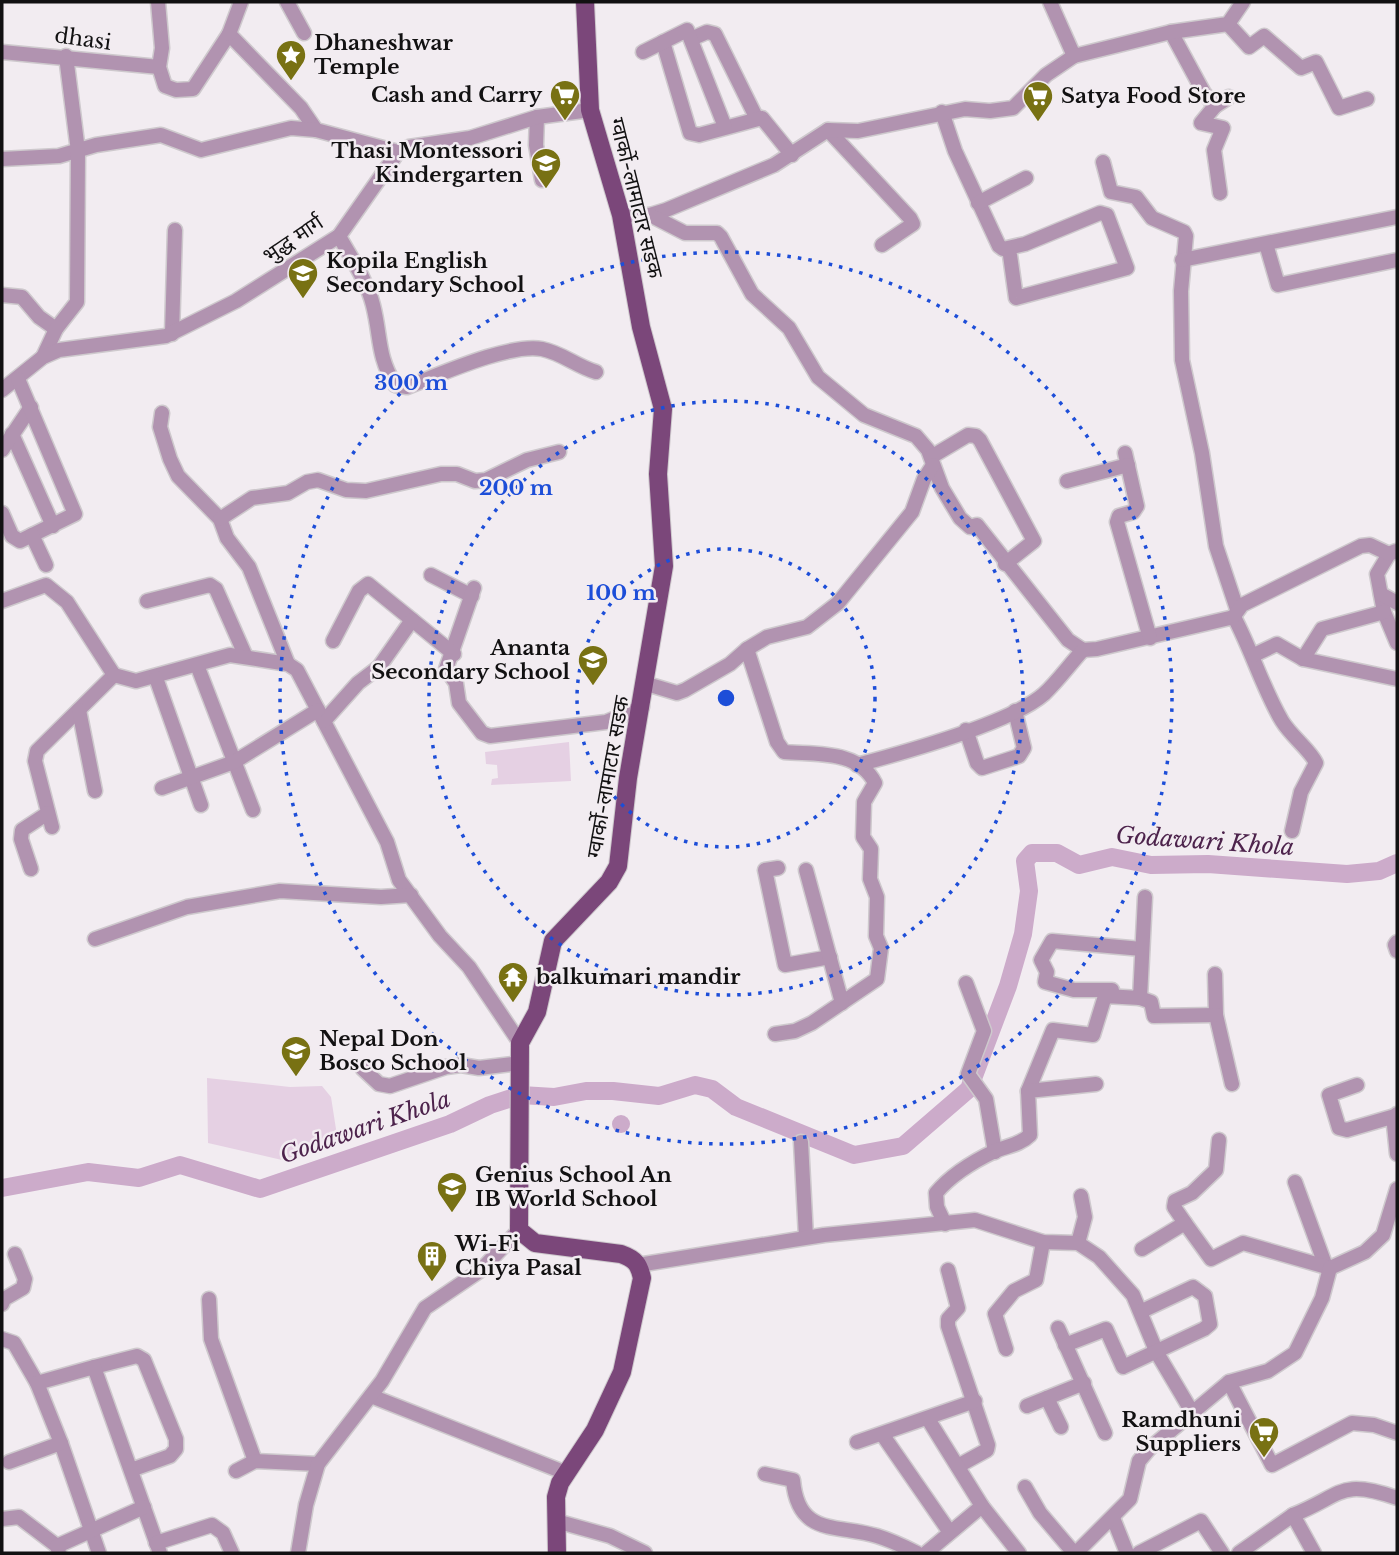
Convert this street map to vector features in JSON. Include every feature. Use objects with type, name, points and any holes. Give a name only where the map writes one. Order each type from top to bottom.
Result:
[{"type":"main road","name":"ग्वार्को-लामाटार सडक","points":[[520,1043],[537,1012],[553,942],[609,882],[618,866],[628,778],[647,684],[664,566],[658,474],[663,409],[641,327],[621,215],[590,110],[585,2]]},
{"type":"main road","points":[[520,1043],[522,1068],[519,1230],[535,1243],[621,1254],[633,1258],[638,1265],[642,1290],[622,1372],[595,1430],[566,1473],[556,1496],[557,1553]]},
{"type":"street","points":[[158,2],[162,48],[159,67],[164,86],[176,90],[193,89],[229,34],[241,2]]},
{"type":"street","points":[[287,2],[304,33]]},
{"type":"street","points":[[1050,2],[1074,56]]},
{"type":"street","points":[[621,215],[650,215],[774,165],[828,130],[858,131],[942,112],[1013,108],[1046,75],[1074,56],[1171,33],[1228,24],[1243,2]]},
{"type":"street","points":[[1228,24],[1249,47],[1263,36],[1274,42],[1301,68],[1316,62],[1339,108],[1367,99]]},
{"type":"street","points":[[643,52],[684,29],[691,38],[725,127]]},
{"type":"street","points":[[691,38],[707,32],[715,34],[757,117]]},
{"type":"street","points":[[1171,33],[1203,93],[1215,106]]},
{"type":"street","points":[[229,34],[301,108],[316,130]]},
{"type":"street","points":[[663,42],[690,133],[699,135],[757,117],[762,118],[792,155]]},
{"type":"street","name":"dhasi","points":[[2,52],[66,56],[109,64],[159,67]]},
{"type":"street","points":[[43,357],[56,329],[77,302],[78,151],[66,56]]},
{"type":"street","points":[[1220,193],[1214,150],[1223,128],[1201,123],[1215,106],[1229,97]]},
{"type":"street","points":[[2,159],[78,151],[96,145],[161,135],[201,150],[291,128],[316,130],[398,152],[409,147],[470,138],[537,117],[590,110]]},
{"type":"street","points":[[942,112],[978,202],[999,246],[1009,248],[1100,213],[1107,215],[1127,268],[1023,299],[1016,298],[1009,248]]},
{"type":"street","points":[[537,117],[536,145],[542,180]]},
{"type":"street","points":[[828,130],[913,224],[882,245]]},
{"type":"street","name":"भुद्ध मार्ग","points":[[2,390],[43,357],[69,348],[147,340],[172,334],[236,301],[338,236],[398,152]]},
{"type":"street","points":[[1103,162],[1111,192],[1136,197],[1152,218],[1184,232],[1182,360],[1199,441],[1216,546],[1236,613],[1280,718],[1294,740],[1313,756],[1316,763],[1301,792],[1292,831]]},
{"type":"street","points":[[978,202],[1026,178]]},
{"type":"street","points":[[650,215],[685,233],[717,233],[752,294],[789,328],[810,367],[824,385],[864,415],[909,431],[932,461],[960,518],[970,527],[977,526],[1057,629],[1083,650]]},
{"type":"street","points":[[1182,260],[1397,217]]},
{"type":"street","points":[[172,334],[174,230]]},
{"type":"street","points":[[338,236],[374,306],[377,343],[386,370],[395,384],[407,387],[497,354],[537,348],[557,353],[577,367],[596,372]]},
{"type":"street","points":[[1266,244],[1278,285],[1397,260]]},
{"type":"street","points":[[2,295],[22,297],[39,317],[56,329]]},
{"type":"street","points":[[2,513],[16,540],[72,518],[75,508],[18,379]]},
{"type":"street","points":[[2,450],[30,407]]},
{"type":"street","points":[[162,413],[160,427],[178,476],[220,519],[227,538],[249,567],[288,664],[304,679],[387,842],[399,880],[440,936],[469,967],[520,1043]]},
{"type":"street","points":[[12,434],[53,526]]},
{"type":"street","points":[[647,684],[677,692],[685,690],[730,664],[767,637],[815,623],[838,603],[912,512],[932,461],[968,435],[976,436],[980,440],[1003,490],[1034,541],[1005,564]]},
{"type":"street","points":[[220,519],[252,498],[288,493],[307,482],[318,480],[346,490],[366,491],[441,474],[457,474],[475,481],[486,480],[527,460],[559,452]]},
{"type":"street","points":[[1067,481],[1126,459],[1137,506],[1133,512],[1119,516],[1117,522],[1150,638]]},
{"type":"street","points":[[33,535],[46,565]]},
{"type":"street","points":[[857,765],[966,730],[1015,711],[1043,694],[1083,650],[1150,638],[1236,613],[1361,546],[1370,545],[1392,557],[1377,574],[1384,612],[1397,643]]},
{"type":"street","points":[[431,575],[473,592],[446,669],[456,683],[458,703],[482,733],[490,736],[606,722],[642,707]]},
{"type":"street","points":[[333,641],[359,591],[368,584],[453,654]]},
{"type":"street","points":[[2,601],[46,585],[67,602],[114,676],[136,681],[156,678],[230,655],[288,664]]},
{"type":"street","points":[[147,601],[210,585],[216,589],[246,657]]},
{"type":"street","points":[[1381,594],[1397,603]]},
{"type":"street","points":[[1303,659],[1322,629],[1384,612]]},
{"type":"street","points":[[162,788],[234,762],[321,715],[379,667],[412,620]]},
{"type":"street","points":[[1254,655],[1277,644],[1303,659],[1397,679]]},
{"type":"street","points":[[747,649],[778,742],[784,752],[822,752],[857,765],[875,783],[864,802],[863,836],[872,853],[869,872],[877,897],[876,936],[881,948],[875,983],[795,1031],[775,1034]]},
{"type":"street","points":[[197,665],[253,810]]},
{"type":"street","points":[[52,828],[35,761],[37,751],[114,676]]},
{"type":"street","points":[[156,678],[201,805]]},
{"type":"street","points":[[79,709],[95,791]]},
{"type":"street","points":[[966,730],[979,766],[1019,756],[1024,748],[1015,711]]},
{"type":"street","points":[[31,869],[21,839],[22,830],[48,813]]},
{"type":"street","points":[[778,868],[765,870],[785,965],[830,957]]},
{"type":"street","points":[[806,870],[842,1003]]},
{"type":"street","points":[[95,939],[187,907],[280,891],[381,897],[411,895]]},
{"type":"street","points":[[1140,998],[1144,897]]},
{"type":"street","points":[[1112,990],[1074,989],[1045,982],[1046,972],[1041,960],[1052,941],[1142,949]]},
{"type":"street","points":[[1397,942],[1397,951]]},
{"type":"street","points":[[1215,974],[1216,1015],[1232,1084]]},
{"type":"street","points":[[966,983],[984,1031],[968,1071],[969,1077],[986,1099],[995,1152]]},
{"type":"street","points":[[945,1224],[937,1207],[936,1193],[945,1182],[995,1152],[1024,1141],[1030,1135],[1028,1091],[1054,1030],[1093,1035],[1105,996],[1140,998],[1151,1002],[1154,1016],[1216,1015]]},
{"type":"street","points":[[362,1068],[379,1084],[390,1086],[446,1067],[461,1065],[479,1068],[522,1068]]},
{"type":"street","points":[[1028,1091],[1096,1084]]},
{"type":"street","points":[[1357,1085],[1331,1092],[1329,1095],[1339,1128],[1348,1130],[1396,1115],[1397,1154]]},
{"type":"street","points":[[1219,1140],[1216,1170],[1192,1193],[1175,1201],[1174,1208],[1210,1259],[1243,1243],[1328,1267],[1365,1252],[1383,1235],[1397,1189]]},
{"type":"street","points":[[801,1142],[806,1237]]},
{"type":"street","points":[[1026,1487],[1040,1513],[1075,1553],[1130,1499],[1139,1461],[1192,1412],[1229,1382],[1268,1371],[1295,1353],[1322,1298],[1328,1267],[1296,1182]]},
{"type":"street","points":[[1078,1243],[1085,1217],[1081,1196]]},
{"type":"street","points":[[638,1265],[806,1237],[945,1224],[985,1222],[1043,1242],[1078,1243],[1085,1245],[1119,1277],[1142,1311],[1157,1353],[1192,1412]]},
{"type":"street","points":[[1142,1249],[1185,1223]]},
{"type":"street","points":[[295,1553],[318,1464],[371,1396],[425,1308],[481,1270],[519,1230]]},
{"type":"street","points":[[1006,1349],[995,1314],[1014,1291],[1036,1280],[1043,1242]]},
{"type":"street","points":[[2,1304],[4,1299],[23,1288],[25,1279],[15,1254]]},
{"type":"street","points":[[948,1270],[958,1308],[948,1319],[948,1326],[988,1445],[987,1450],[958,1466]]},
{"type":"street","points":[[1065,1345],[1106,1329],[1123,1367],[1157,1353],[1210,1324],[1207,1300],[1193,1287],[1142,1311]]},
{"type":"street","points":[[209,1299],[211,1339],[256,1461]]},
{"type":"street","points":[[1058,1328],[1105,1433]]},
{"type":"street","points":[[2,1339],[14,1343],[37,1383],[99,1553]]},
{"type":"street","points":[[37,1383],[137,1356],[144,1360],[176,1439],[176,1449],[170,1456],[131,1470]]},
{"type":"street","points":[[94,1367],[158,1548],[212,1525],[223,1533],[232,1553]]},
{"type":"street","points":[[1229,1382],[1272,1465],[1352,1423],[1374,1425],[1397,1433]]},
{"type":"street","points":[[1027,1406],[1084,1383]]},
{"type":"street","points":[[371,1396],[566,1473]]},
{"type":"street","points":[[1047,1398],[1061,1427]]},
{"type":"street","points":[[857,1442],[975,1401]]},
{"type":"street","points":[[928,1419],[982,1506],[1019,1553]]},
{"type":"street","points":[[882,1434],[949,1531]]},
{"type":"street","points":[[9,1462],[61,1443]]},
{"type":"street","points":[[236,1471],[256,1461],[318,1464]]},
{"type":"street","points":[[765,1474],[793,1480],[795,1499],[802,1513],[815,1523],[876,1536],[917,1553]]},
{"type":"street","points":[[1239,1553],[1293,1515],[1350,1488],[1366,1488],[1397,1498]]},
{"type":"street","points":[[926,1553],[982,1506]]},
{"type":"street","points":[[2,1519],[19,1517],[58,1550],[144,1507]]},
{"type":"street","points":[[1293,1515],[1314,1553]]},
{"type":"street","points":[[1113,1518],[1128,1553]]},
{"type":"street","points":[[556,1521],[610,1536],[645,1553]]},
{"type":"street","points":[[1139,1553],[1201,1521],[1222,1553]]},
{"type":"shaded area","points":[[569,742],[571,781],[491,785],[492,779],[498,778],[497,765],[486,764],[485,752]]},
{"type":"shaded area","points":[[207,1078],[290,1087],[322,1086],[331,1097],[338,1142],[282,1160],[208,1143]]},
{"type":"shaded area","points":[[621,1115],[627,1118],[630,1124],[627,1130],[621,1133],[615,1130],[612,1124],[615,1118]]},
{"type":"waterway","name":"Godawari Khola","points":[[2,1188],[88,1172],[139,1178],[180,1165],[260,1189],[450,1124],[490,1105],[521,1095],[554,1097],[586,1091],[613,1091],[659,1096],[695,1085],[712,1089],[736,1107],[854,1155],[903,1146],[969,1089],[1008,986],[1023,934],[1029,891],[1025,861],[1032,853],[1057,853],[1079,865],[1112,857],[1151,865],[1208,864],[1347,874],[1379,871],[1397,863]]},
{"type":"place","name":"Dhaneshwar Temple","points":[[291,82]]},
{"type":"place","name":"Cash and Carry","points":[[565,122]]},
{"type":"place","name":"Satya Food Store","points":[[1038,123]]},
{"type":"place","name":"Thasi Montessori Kindergarten","points":[[546,190]]},
{"type":"place","name":"Kopila English Secondary School","points":[[303,300]]},
{"type":"place","name":"Ananta Secondary School","points":[[593,687]]},
{"type":"place","name":"balkumari mandir","points":[[513,1004]]},
{"type":"place","name":"Nepal Don Bosco School","points":[[296,1078]]},
{"type":"place","name":"Genius School An IB World School","points":[[452,1214]]},
{"type":"place","name":"Wi-Fi Chiya Pasal","points":[[432,1283]]},
{"type":"place","name":"Ramdhuni Suppliers","points":[[1264,1459]]}]
